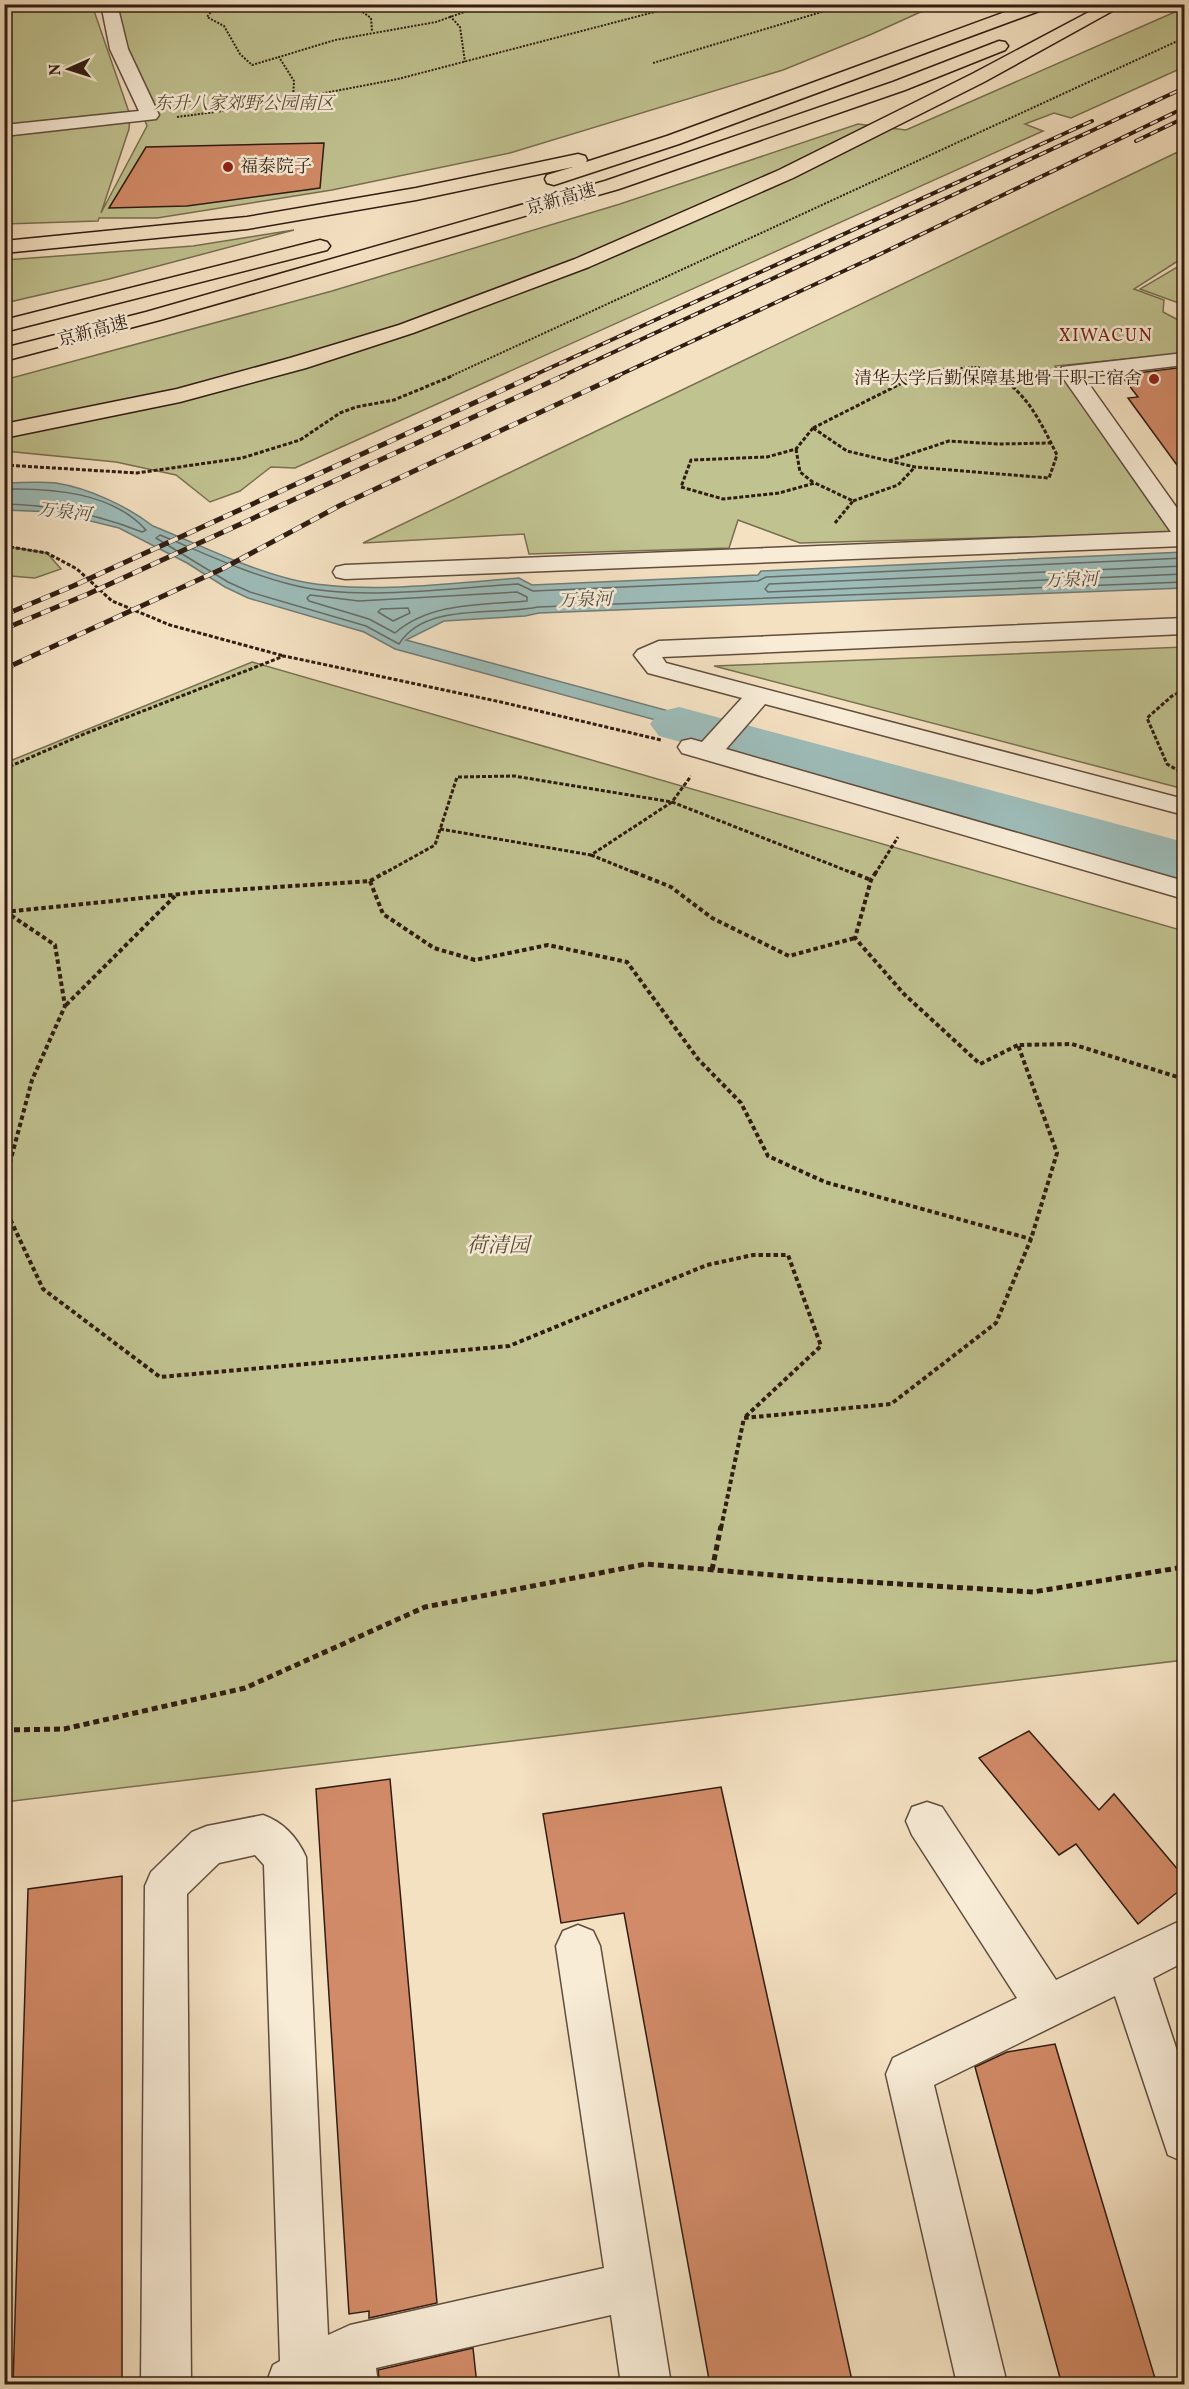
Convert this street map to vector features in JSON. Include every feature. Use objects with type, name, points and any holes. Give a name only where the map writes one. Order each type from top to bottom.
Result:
[{"type":"highway","name":"京新高速","points":[[511,193],[673,140],[1044,4]]},
{"type":"highway","name":"京新高速","points":[[4,355],[153,316],[612,185],[899,86],[1104,4]]},
{"type":"highway","points":[[4,431],[180,395],[298,363],[406,329],[582,263],[786,174],[978,78],[1118,4]]},
{"type":"highway","points":[[4,247],[247,223],[416,194],[673,140]]},
{"type":"highway","name":"京新高速","points":[[4,326],[339,241]]},
{"type":"street","points":[[4,131],[150,115],[119,49],[108,4]]},
{"type":"street","points":[[1185,359],[1070,372],[1185,534]]},
{"type":"street","points":[[345,572],[1185,539]]},
{"type":"street","points":[[1185,626],[659,650],[647,656],[657,668],[1185,807]]},
{"type":"street","points":[[704,748],[739,717],[759,695]]},
{"type":"street","points":[[704,748],[914,812],[1185,890]]},
{"type":"street","points":[[927,1821],[1048,2007]]},
{"type":"street","points":[[166,2385],[166,1886],[207,1846],[263,1834],[285,1857],[296,2379],[351,2367],[630,2286]]},
{"type":"street","points":[[982,2385],[909,2074],[1185,1940]]},
{"type":"street","points":[[578,1946],[646,2385]]},
{"type":"street","points":[[1128,1968],[1185,2139]]},
{"type":"path","points":[[217,4],[207,17],[225,26],[240,54],[252,65],[307,46],[372,31],[432,23],[487,4]]},
{"type":"path","points":[[351,4],[371,18],[372,31]]},
{"type":"path","points":[[668,4],[674,7]]},
{"type":"path","points":[[150,115],[156,120],[293,99],[398,79],[685,4]]},
{"type":"path","points":[[653,63],[848,4]]},
{"type":"path","points":[[450,16],[460,27],[465,62]]},
{"type":"path","points":[[4,465],[137,472],[242,458],[300,440],[340,413],[393,400],[474,367],[1185,38]]},
{"type":"path","points":[[279,57],[294,81],[293,99]]},
{"type":"path","points":[[813,428],[847,451],[915,467],[1049,478],[1057,455],[1039,418],[1010,383],[978,367],[930,370],[858,403],[813,428],[796,449],[767,457],[691,460],[681,487],[723,499],[779,493],[814,483]]},
{"type":"path","points":[[888,461],[949,441],[998,444],[1051,443]]},
{"type":"path","points":[[796,449],[800,472],[814,483],[853,501]]},
{"type":"path","points":[[811,554],[853,501],[898,485],[915,467]]},
{"type":"path","points":[[4,546],[47,553],[76,569],[112,601],[170,625],[284,656],[704,748]]},
{"type":"path","points":[[4,769],[84,734],[284,656]]},
{"type":"path","points":[[1185,690],[1172,696],[1147,718],[1167,764],[1185,774]]},
{"type":"path","points":[[5,912],[176,895],[370,881],[435,845],[457,777],[514,776],[672,802],[872,880]]},
{"type":"path","points":[[591,855],[672,802]]},
{"type":"path","points":[[855,938],[872,880],[914,812]]},
{"type":"path","points":[[440,829],[591,855],[671,887],[712,918],[789,956],[855,938]]},
{"type":"path","points":[[370,881],[383,915],[434,948],[475,960],[548,945],[627,962],[698,1059],[741,1103],[768,1156],[825,1182],[1031,1239]]},
{"type":"path","points":[[4,1185],[32,1080],[65,1006],[176,895]]},
{"type":"path","points":[[5,912],[55,945],[65,1006]]},
{"type":"path","points":[[855,938],[904,994],[980,1064],[1018,1045],[1072,1044],[1185,1080]]},
{"type":"path","points":[[744,1418],[891,1404],[996,1323],[1031,1239],[1057,1153],[1018,1045]]},
{"type":"path","points":[[4,1206],[43,1289],[160,1377],[509,1346],[707,1265],[753,1255],[788,1255],[821,1346],[744,1418],[712,1570]]},
{"type":"path","points":[[4,1730],[64,1729],[245,1688],[425,1607],[646,1564],[818,1579],[1033,1592],[1185,1567]]},
{"type":"green space","name":"东升八家郊野公园南区","points":[[4,5],[92,5],[130,115],[129,129],[101,213],[147,126],[99,5],[936,5],[783,70],[510,153],[332,190],[157,218],[99,218],[98,221],[5,224]]},
{"type":"green space","points":[[1184,8],[1184,67],[1071,118],[1054,113],[1025,124],[1043,131],[295,468],[271,467],[240,491],[210,502],[176,475],[116,462],[5,451],[4,380],[332,291],[620,204],[858,124],[906,130]]},
{"type":"green space","points":[[1184,149],[1184,257],[1134,289],[1164,300],[1163,312],[1184,323],[1184,353],[1055,366],[1171,533],[800,543],[738,520],[729,548],[529,554],[524,534],[363,543]]},
{"type":"green space","points":[[294,230],[109,279],[5,303],[5,260],[193,246]]},
{"type":"green space","points":[[1184,263],[1184,305],[1140,289]]},
{"type":"green space","points":[[5,546],[47,553],[61,569],[35,578],[10,576],[5,579]]},
{"type":"green space","points":[[1184,647],[1184,789],[714,666]]},
{"type":"green space","name":"荷清园","points":[[252,662],[1184,931],[1184,1660],[5,1802],[5,763]]},
{"type":"water","name":"万泉河","points":[[50,482],[68,485],[119,505],[153,526],[255,568],[290,579],[344,587],[404,587],[519,578],[532,585],[758,575],[761,571],[1184,552],[1184,588],[539,613],[525,616],[444,621],[406,640],[780,741],[773,752],[395,649],[364,632],[248,598],[119,528],[54,512],[5,510],[4,483]]},
{"type":"building","name":"福泰院子","points":[[324,143],[320,188],[187,206],[109,208],[146,147]]},
{"type":"building","points":[[1185,367],[1185,476],[1128,398],[1138,397],[1121,375]]},
{"type":"building","points":[[1029,1731],[1099,1810],[1114,1794],[1185,1878],[1185,1886],[1138,1924],[1076,1844],[1059,1855],[979,1758]]},
{"type":"building","points":[[390,1779],[437,2303],[369,2318],[369,2311],[349,2314],[316,1789]]},
{"type":"building","points":[[721,1787],[853,2385],[710,2385],[624,1913],[561,1923],[543,1814]]},
{"type":"building","points":[[122,1876],[122,2385],[13,2385],[28,1889]]},
{"type":"building","points":[[1055,2044],[1157,2385],[1062,2385],[975,2067],[1007,2052]]},
{"type":"building","points":[[473,2348],[477,2385],[380,2385],[378,2370]]},
{"type":"waterway","points":[[679,724],[1184,862]]},
{"type":"railway","points":[[560,377],[1184,88]]},
{"type":"railway","points":[[615,377],[874,257],[1184,108]]},
{"type":"railway","points":[[1136,141],[1184,118]]},
{"type":"railway","points":[[530,377],[1092,121]]},
{"type":"railway","points":[[4,615],[73,586],[533,376]]},
{"type":"railway","points":[[4,629],[88,594],[563,376]]},
{"type":"railway","points":[[4,669],[222,569],[339,506],[618,376]]},
{"type":"place","name":"福泰院子","points":[[228,167]]},
{"type":"place","name":"清华大学后勤保障基地骨干职工宿舍","points":[[1154,379]]},
{"type":"district","name":"XIWACUN","points":[[1106,336]]}]
